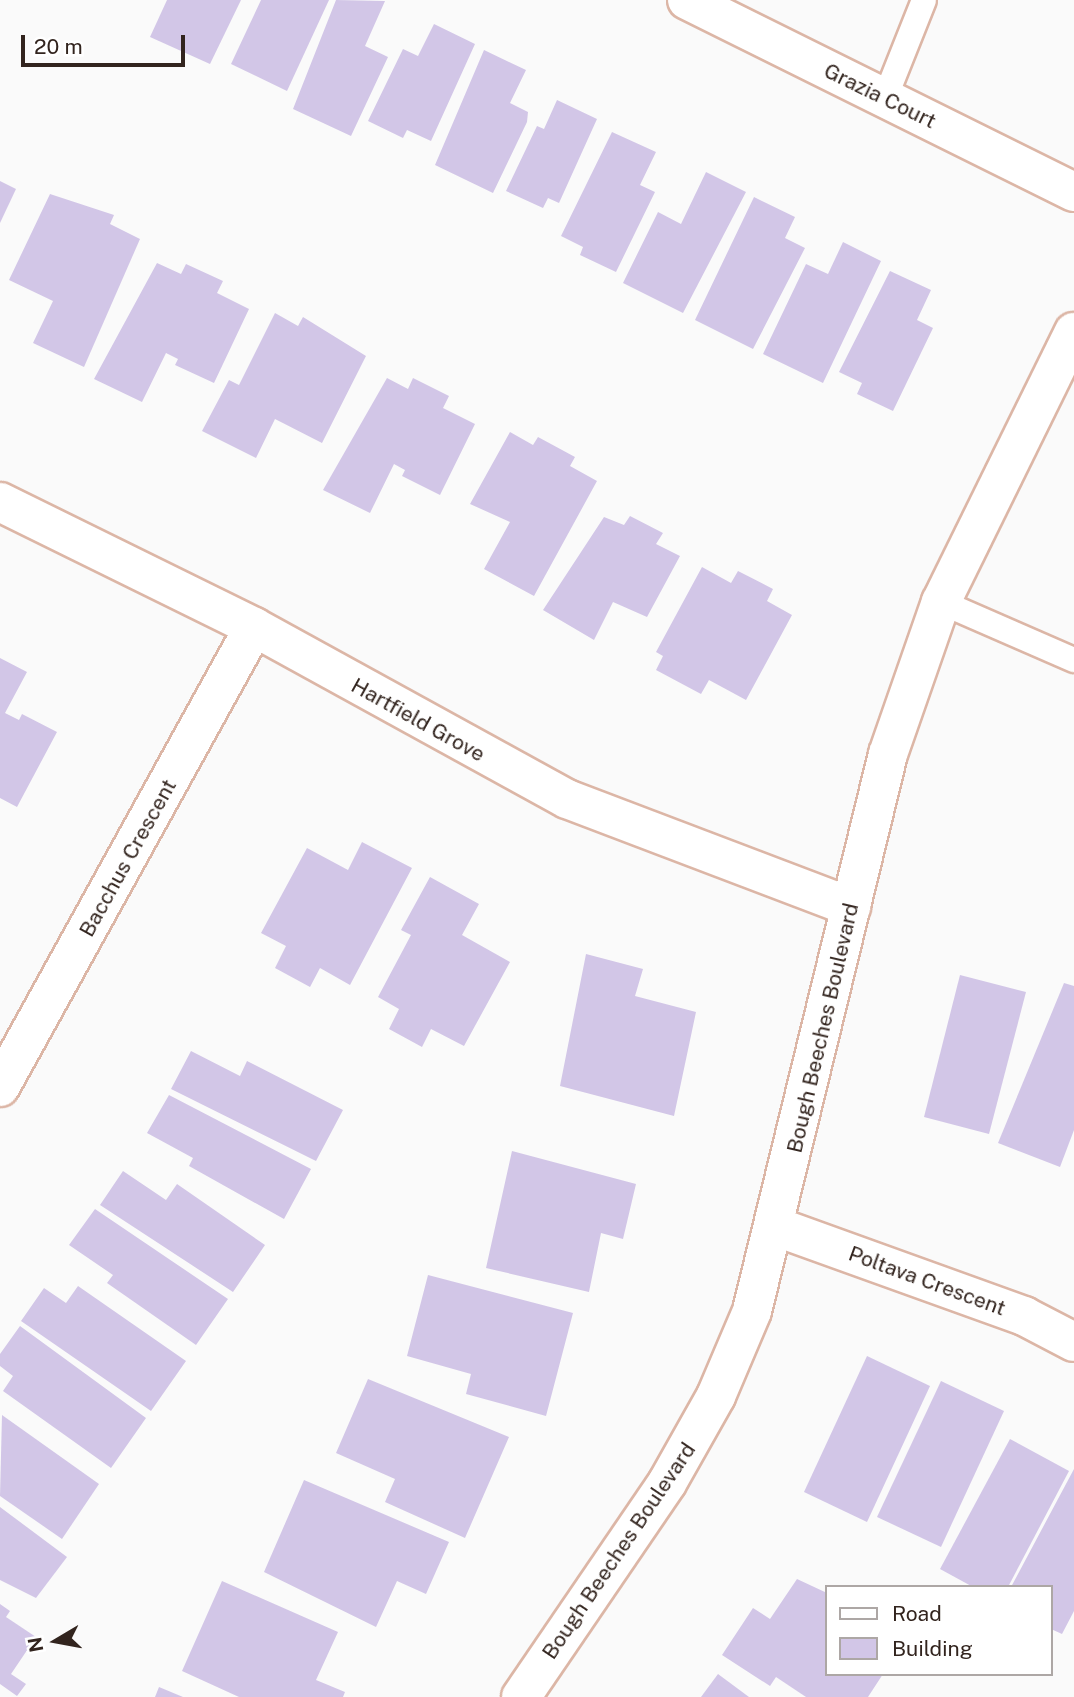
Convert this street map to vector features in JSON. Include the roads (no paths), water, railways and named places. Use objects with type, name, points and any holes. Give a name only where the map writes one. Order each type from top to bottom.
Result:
[{"type":"street","name":"Grazia Court","points":[[687,0],[1074,192]]},
{"type":"street","name":"Bough Beeches Boulevard","points":[[521,1697],[694,1438],[752,1311],[777,1227],[850,906],[888,754],[941,602],[1074,332]]},
{"type":"street","name":"Hartfield Grove","points":[[0,502],[254,627],[567,799],[850,906]]},
{"type":"street","name":"Bacchus Crescent","points":[[0,1087],[254,627]]},
{"type":"street","name":"Poltava Crescent","points":[[777,1227],[1024,1316],[1074,1342]]},
{"type":"lane","points":[[885,98],[924,0]]},
{"type":"lane","points":[[941,602],[1074,660]]}]
